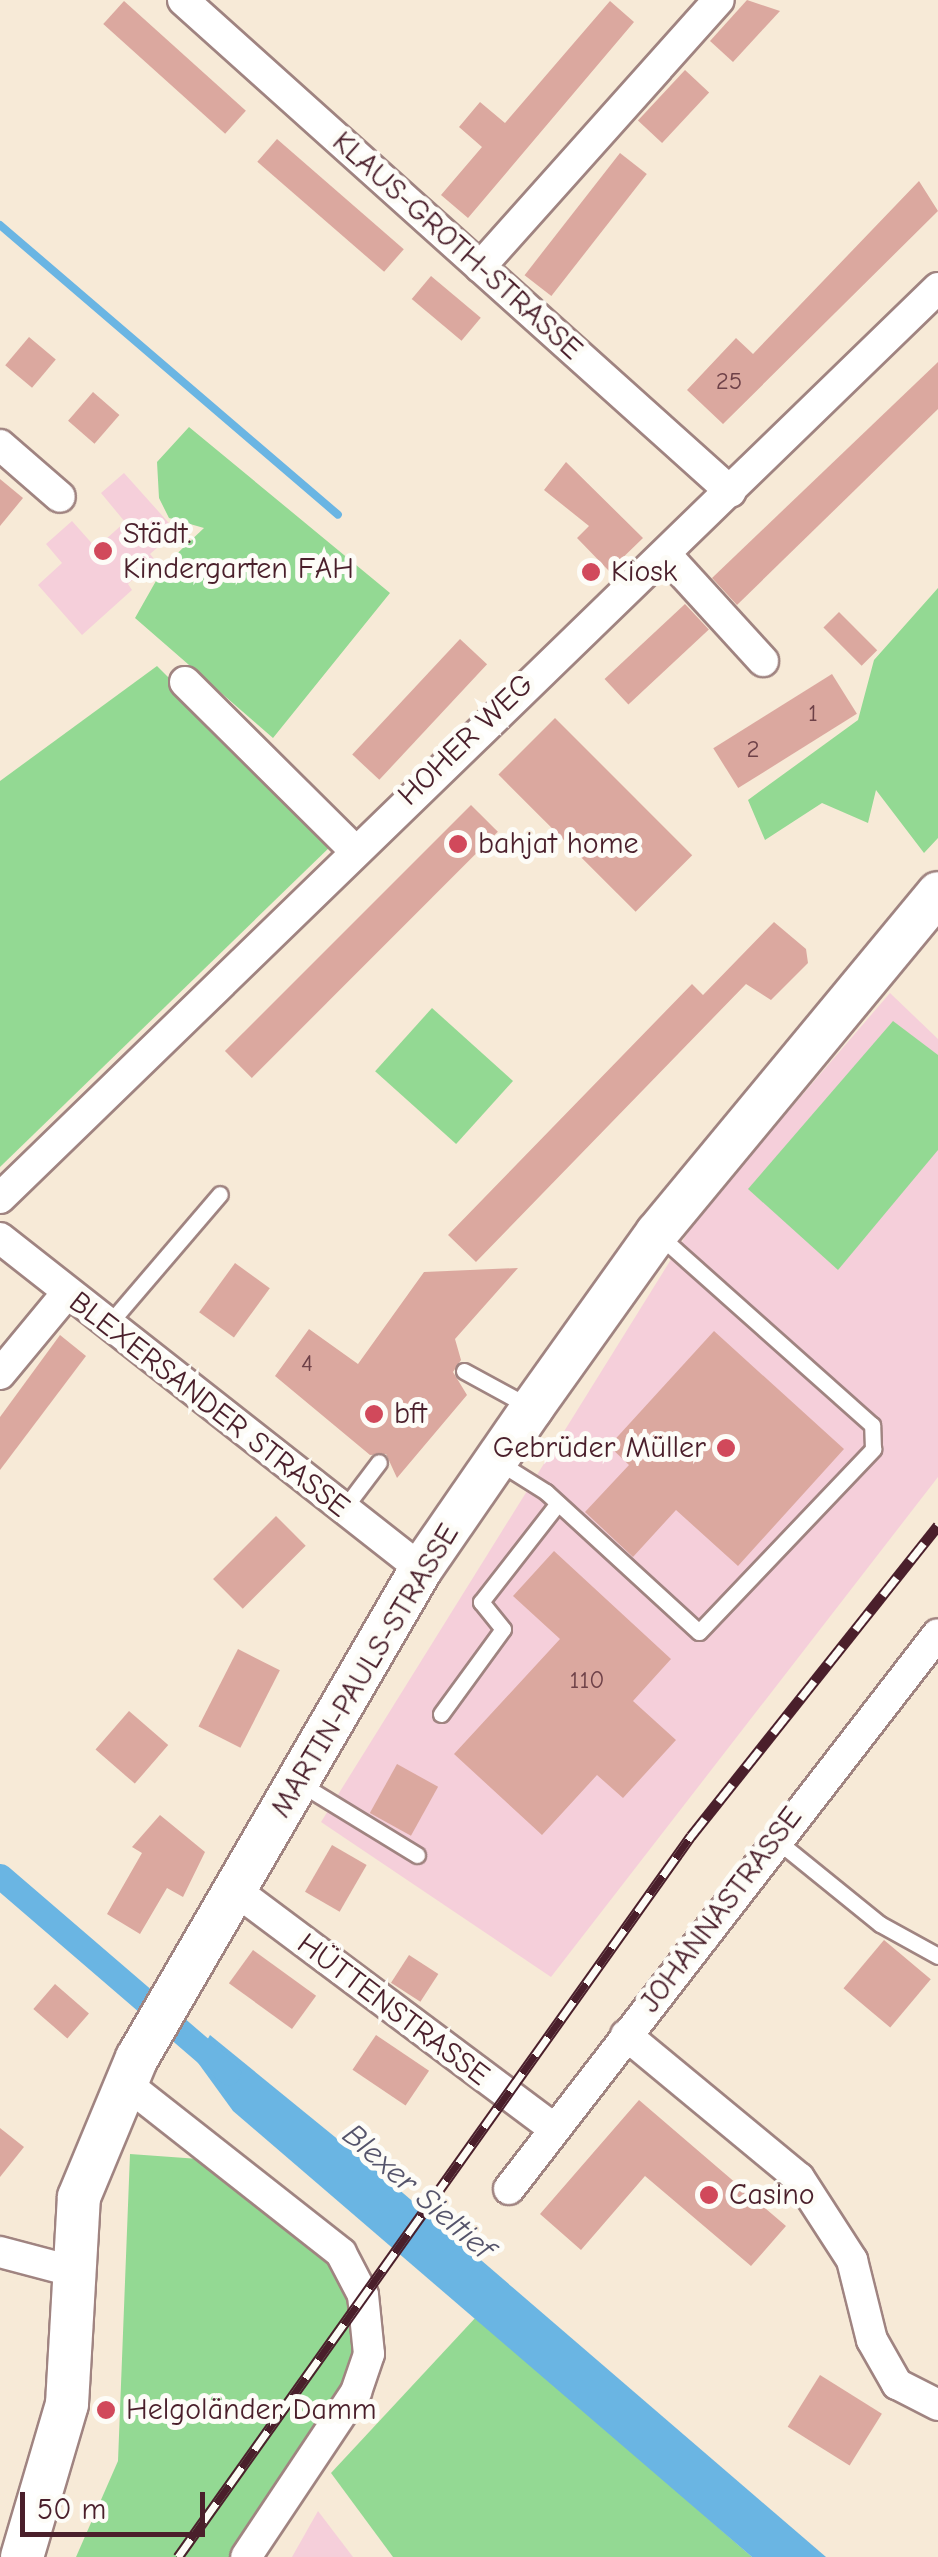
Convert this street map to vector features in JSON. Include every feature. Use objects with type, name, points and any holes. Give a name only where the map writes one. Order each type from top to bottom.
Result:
[{"type":"street","name":"KLAUS-GROTH-STRASSE","points":[[183,0],[731,492]]},
{"type":"street","points":[[480,267],[720,0]]},
{"type":"street","name":"HOHER WEG","points":[[0,1198],[354,850],[668,557],[938,288]]},
{"type":"street","points":[[0,445],[60,498]]},
{"type":"street","points":[[668,557],[763,661]]},
{"type":"street","points":[[185,682],[354,850]]},
{"type":"street","name":"MARTIN-PAULS-STRASSE","points":[[22,2557],[66,2404],[79,2197],[130,2070],[421,1570],[532,1408],[657,1233],[938,894]]},
{"type":"street","name":"BLEXERSANDER STRASSE","points":[[0,1238],[421,1570]]},
{"type":"street","points":[[0,1374],[67,1292]]},
{"type":"street","name":"JOHANNASTRASSE","points":[[509,2190],[773,1838],[938,1634]]},
{"type":"street","name":"HÜTTENSTRASSE","points":[[235,1890],[553,2128]]},
{"type":"street","points":[[626,2035],[799,2178],[852,2260],[872,2340],[897,2384],[938,2406]]},
{"type":"street","points":[[130,2070],[340,2253],[362,2295],[369,2354],[356,2392],[246,2557]]},
{"type":"street","points":[[0,2252],[72,2271]]},
{"type":"lane","points":[[108,1325],[220,1194]]},
{"type":"lane","points":[[496,1461],[558,1504],[699,1632],[873,1449],[872,1425],[657,1233]]},
{"type":"lane","points":[[464,1371],[532,1408]]},
{"type":"lane","points":[[342,1511],[378,1462]]},
{"type":"lane","points":[[441,1714],[503,1629],[481,1602],[558,1504]]},
{"type":"lane","points":[[297,1781],[417,1854]]},
{"type":"lane","points":[[773,1838],[880,1924],[938,1956]]},
{"type":"shaded area","name":"Städt. Kindergarten FAH","points":[[124,473],[176,531],[150,554],[155,560],[128,584],[132,590],[82,635],[38,585],[62,563],[46,544],[72,521],[96,548],[125,522],[101,493]]},
{"type":"shaded area","points":[[890,993],[938,1039],[938,1477],[551,1977],[321,1822],[698,1216]]},
{"type":"shaded area","points":[[318,2511],[353,2557],[292,2557]]},
{"type":"green space","points":[[189,427],[390,593],[273,738],[135,618],[165,565],[204,528],[169,518],[159,498],[157,462]]},
{"type":"green space","points":[[938,588],[938,838],[924,853],[876,790],[868,823],[822,803],[765,840],[748,800],[858,720],[874,660]]},
{"type":"green space","points":[[157,666],[334,843],[0,1167],[0,781]]},
{"type":"green space","points":[[432,1008],[513,1081],[456,1144],[375,1071]]},
{"type":"green space","points":[[893,1021],[938,1055],[938,1150],[838,1270],[748,1189]]},
{"type":"green space","points":[[130,2154],[199,2159],[350,2274],[355,2363],[232,2557],[76,2557],[118,2461]]},
{"type":"green space","points":[[477,2316],[752,2557],[393,2557],[331,2473]]},
{"type":"water","points":[[210,2035],[389,2181],[826,2557],[752,2557],[233,2111],[196,2060]]},
{"type":"building","points":[[747,0],[780,11],[733,62],[710,41]]},
{"type":"building","points":[[124,1],[246,111],[225,134],[103,24]]},
{"type":"building","points":[[610,1],[634,22],[468,218],[441,195],[482,147],[459,127],[480,102],[505,123]]},
{"type":"building","points":[[685,70],[709,93],[662,143],[638,120]]},
{"type":"building","points":[[277,139],[404,249],[384,272],[257,162]]},
{"type":"building","points":[[620,153],[647,174],[551,296],[525,275]]},
{"type":"building","points":[[919,181],[938,211],[723,424],[687,390],[736,338],[753,354]]},
{"type":"building","points":[[431,276],[481,318],[462,341],[412,299]]},
{"type":"building","points":[[29,337],[56,359],[32,388],[5,365]]},
{"type":"building","points":[[938,362],[938,409],[737,605],[712,578]]},
{"type":"building","points":[[93,392],[119,415],[94,444],[68,421]]},
{"type":"building","points":[[566,462],[643,538],[609,571],[577,538],[589,526],[544,490]]},
{"type":"building","points":[[0,479],[23,498],[0,526]]},
{"type":"building","points":[[685,604],[709,630],[628,705],[605,679]]},
{"type":"building","points":[[839,612],[877,650],[862,666],[823,628]]},
{"type":"building","points":[[460,639],[487,664],[379,780],[352,755]]},
{"type":"building","points":[[832,674],[857,714],[738,788],[713,748]]},
{"type":"building","points":[[555,718],[692,855],[636,912],[498,775]]},
{"type":"building","points":[[471,805],[498,832],[252,1078],[225,1051]]},
{"type":"building","points":[[774,922],[806,949],[808,963],[771,1000],[746,984],[476,1262],[448,1235],[692,984],[703,995]]},
{"type":"building","points":[[235,1263],[270,1288],[234,1338],[199,1312]]},
{"type":"building","points":[[518,1268],[455,1339],[461,1360],[453,1372],[467,1395],[397,1478],[386,1454],[370,1455],[275,1376],[309,1329],[358,1364],[424,1272]]},
{"type":"building","name":"Gebrüder Müller","points":[[714,1331],[844,1449],[738,1566],[676,1510],[633,1557],[585,1512],[629,1465],[609,1446]]},
{"type":"building","points":[[60,1335],[86,1356],[0,1470],[0,1417]]},
{"type":"building","points":[[276,1516],[306,1546],[243,1609],[213,1579]]},
{"type":"building","name":"Gebrüder Müller","points":[[554,1551],[671,1659],[633,1701],[676,1740],[623,1798],[597,1775],[542,1835],[454,1754],[560,1639],[513,1596]]},
{"type":"building","points":[[238,1649],[280,1670],[240,1748],[199,1727]]},
{"type":"building","points":[[129,1711],[168,1745],[135,1784],[96,1749]]},
{"type":"building","points":[[397,1764],[438,1787],[411,1836],[370,1813]]},
{"type":"building","points":[[160,1815],[205,1852],[183,1897],[167,1888],[140,1934],[107,1914],[142,1853],[132,1847]]},
{"type":"building","points":[[332,1845],[367,1865],[340,1912],[305,1892]]},
{"type":"building","points":[[884,1940],[931,1979],[890,2027],[844,1988]]},
{"type":"building","points":[[253,1950],[316,1996],[292,2029],[229,1983]]},
{"type":"building","points":[[409,1955],[438,1974],[420,2002],[391,1983]]},
{"type":"building","points":[[55,1984],[89,2014],[67,2038],[33,2009]]},
{"type":"building","points":[[376,2035],[429,2071],[406,2106],[353,2070]]},
{"type":"building","name":"Casino","points":[[639,2100],[786,2226],[751,2266],[645,2176],[581,2250],[540,2214]]},
{"type":"building","points":[[0,2128],[24,2147],[0,2177]]},
{"type":"building","points":[[820,2375],[882,2414],[850,2465],[788,2427]]},
{"type":"waterway","points":[[0,225],[338,515]]},
{"type":"waterway","name":"Blexer Sieltief","points":[[0,1876],[228,2072]]},
{"type":"railway","points":[[178,2557],[691,1836],[938,1525]]},
{"type":"place","name":"Städt. Kindergarten FAH","points":[[103,551]]},
{"type":"place","name":"Kiosk","points":[[591,572]]},
{"type":"place","name":"bahjat home","points":[[458,844]]},
{"type":"place","name":"bft","points":[[374,1414]]},
{"type":"place","name":"Gebrüder Müller","points":[[726,1448]]},
{"type":"place","name":"Casino","points":[[709,2195]]},
{"type":"place","name":"Helgoländer Damm","points":[[106,2410]]}]
